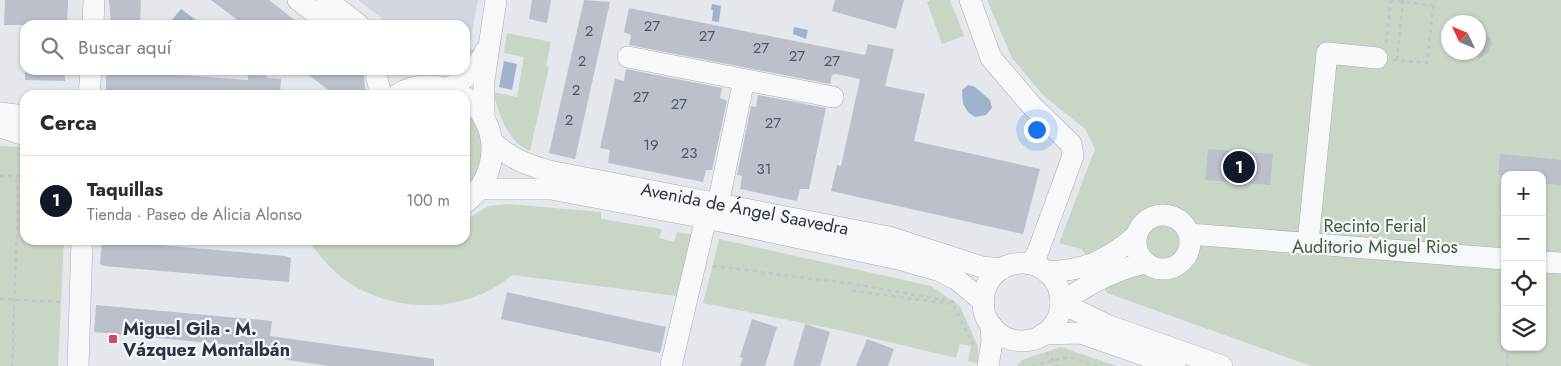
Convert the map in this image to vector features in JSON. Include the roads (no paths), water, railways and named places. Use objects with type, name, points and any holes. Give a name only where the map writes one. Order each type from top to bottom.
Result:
[{"type":"street","points":[[93,20],[94,0]]},
{"type":"street","points":[[298,0],[324,20]]},
{"type":"street","points":[[327,0],[353,20]]},
{"type":"street","points":[[472,196],[488,175],[492,159],[492,142],[484,118],[483,92],[496,0]]},
{"type":"street","points":[[970,0],[991,58],[1032,106],[1071,144],[1073,156],[1037,254],[1038,268],[1060,291],[1061,302],[1059,315],[1045,343]]},
{"type":"street","points":[[470,73],[481,60],[489,43]]},
{"type":"street","points":[[1308,243],[1327,53],[1386,59]]},
{"type":"street","points":[[628,57],[833,97]]},
{"type":"street","points":[[89,90],[90,75]]},
{"type":"street","points":[[376,75],[380,90]]},
{"type":"street","points":[[427,75],[450,90]]},
{"type":"street","points":[[455,90],[468,75]]},
{"type":"street","points":[[671,366],[744,80]]},
{"type":"street","points":[[410,90],[420,86],[442,90]]},
{"type":"street","points":[[470,106],[484,118]]},
{"type":"street","points":[[0,113],[20,115]]},
{"type":"street","points":[[0,127],[20,133]]},
{"type":"street","name":"Avenida de Ángel Saavedra","points":[[492,142],[506,154],[522,163],[549,171],[922,264],[956,279],[984,302]]},
{"type":"street","name":"Avenida de Ángel Saavedra","points":[[472,196],[551,190],[712,211],[889,237],[982,267],[1002,269]]},
{"type":"street","points":[[1061,302],[1093,282],[1128,267],[1147,263],[1162,268],[1178,264],[1188,250],[1189,234],[1179,220],[1162,215],[1146,221],[1137,235],[1115,254],[1072,270],[1038,268],[1020,263],[1002,269],[988,283],[984,302],[986,314],[991,325],[1000,334],[1011,339],[1045,343],[1082,333],[1175,366]]},
{"type":"street","points":[[1189,234],[1501,259]]},
{"type":"street","points":[[1137,235],[1138,251],[1147,263]]},
{"type":"street","points":[[78,366],[82,245]]},
{"type":"street","points":[[1546,262],[1561,263]]},
{"type":"street","points":[[1061,302],[1108,326],[1222,366]]},
{"type":"street","points":[[991,325],[991,366]]},
{"type":"street","points":[[991,366],[1023,341]]},
{"type":"water","points":[[712,4],[721,6],[719,22],[712,21]]},
{"type":"water","points":[[181,9],[196,20],[172,20]]},
{"type":"water","points":[[794,27],[808,30],[806,39],[793,34]]},
{"type":"water","points":[[504,61],[517,64],[512,90],[499,87]]},
{"type":"water","points":[[968,85],[975,87],[990,100],[992,108],[986,115],[975,117],[968,112],[963,104],[962,90]]},
{"type":"place","name":"Taquillas","points":[[1239,167]]},
{"type":"place","name":"Miguel Gila - M. Vázquez Montalbán","points":[[113,339]]},
{"type":"park label","name":"Recinto Ferial Auditorio Miguel Rios","points":[[1375,236]]}]
